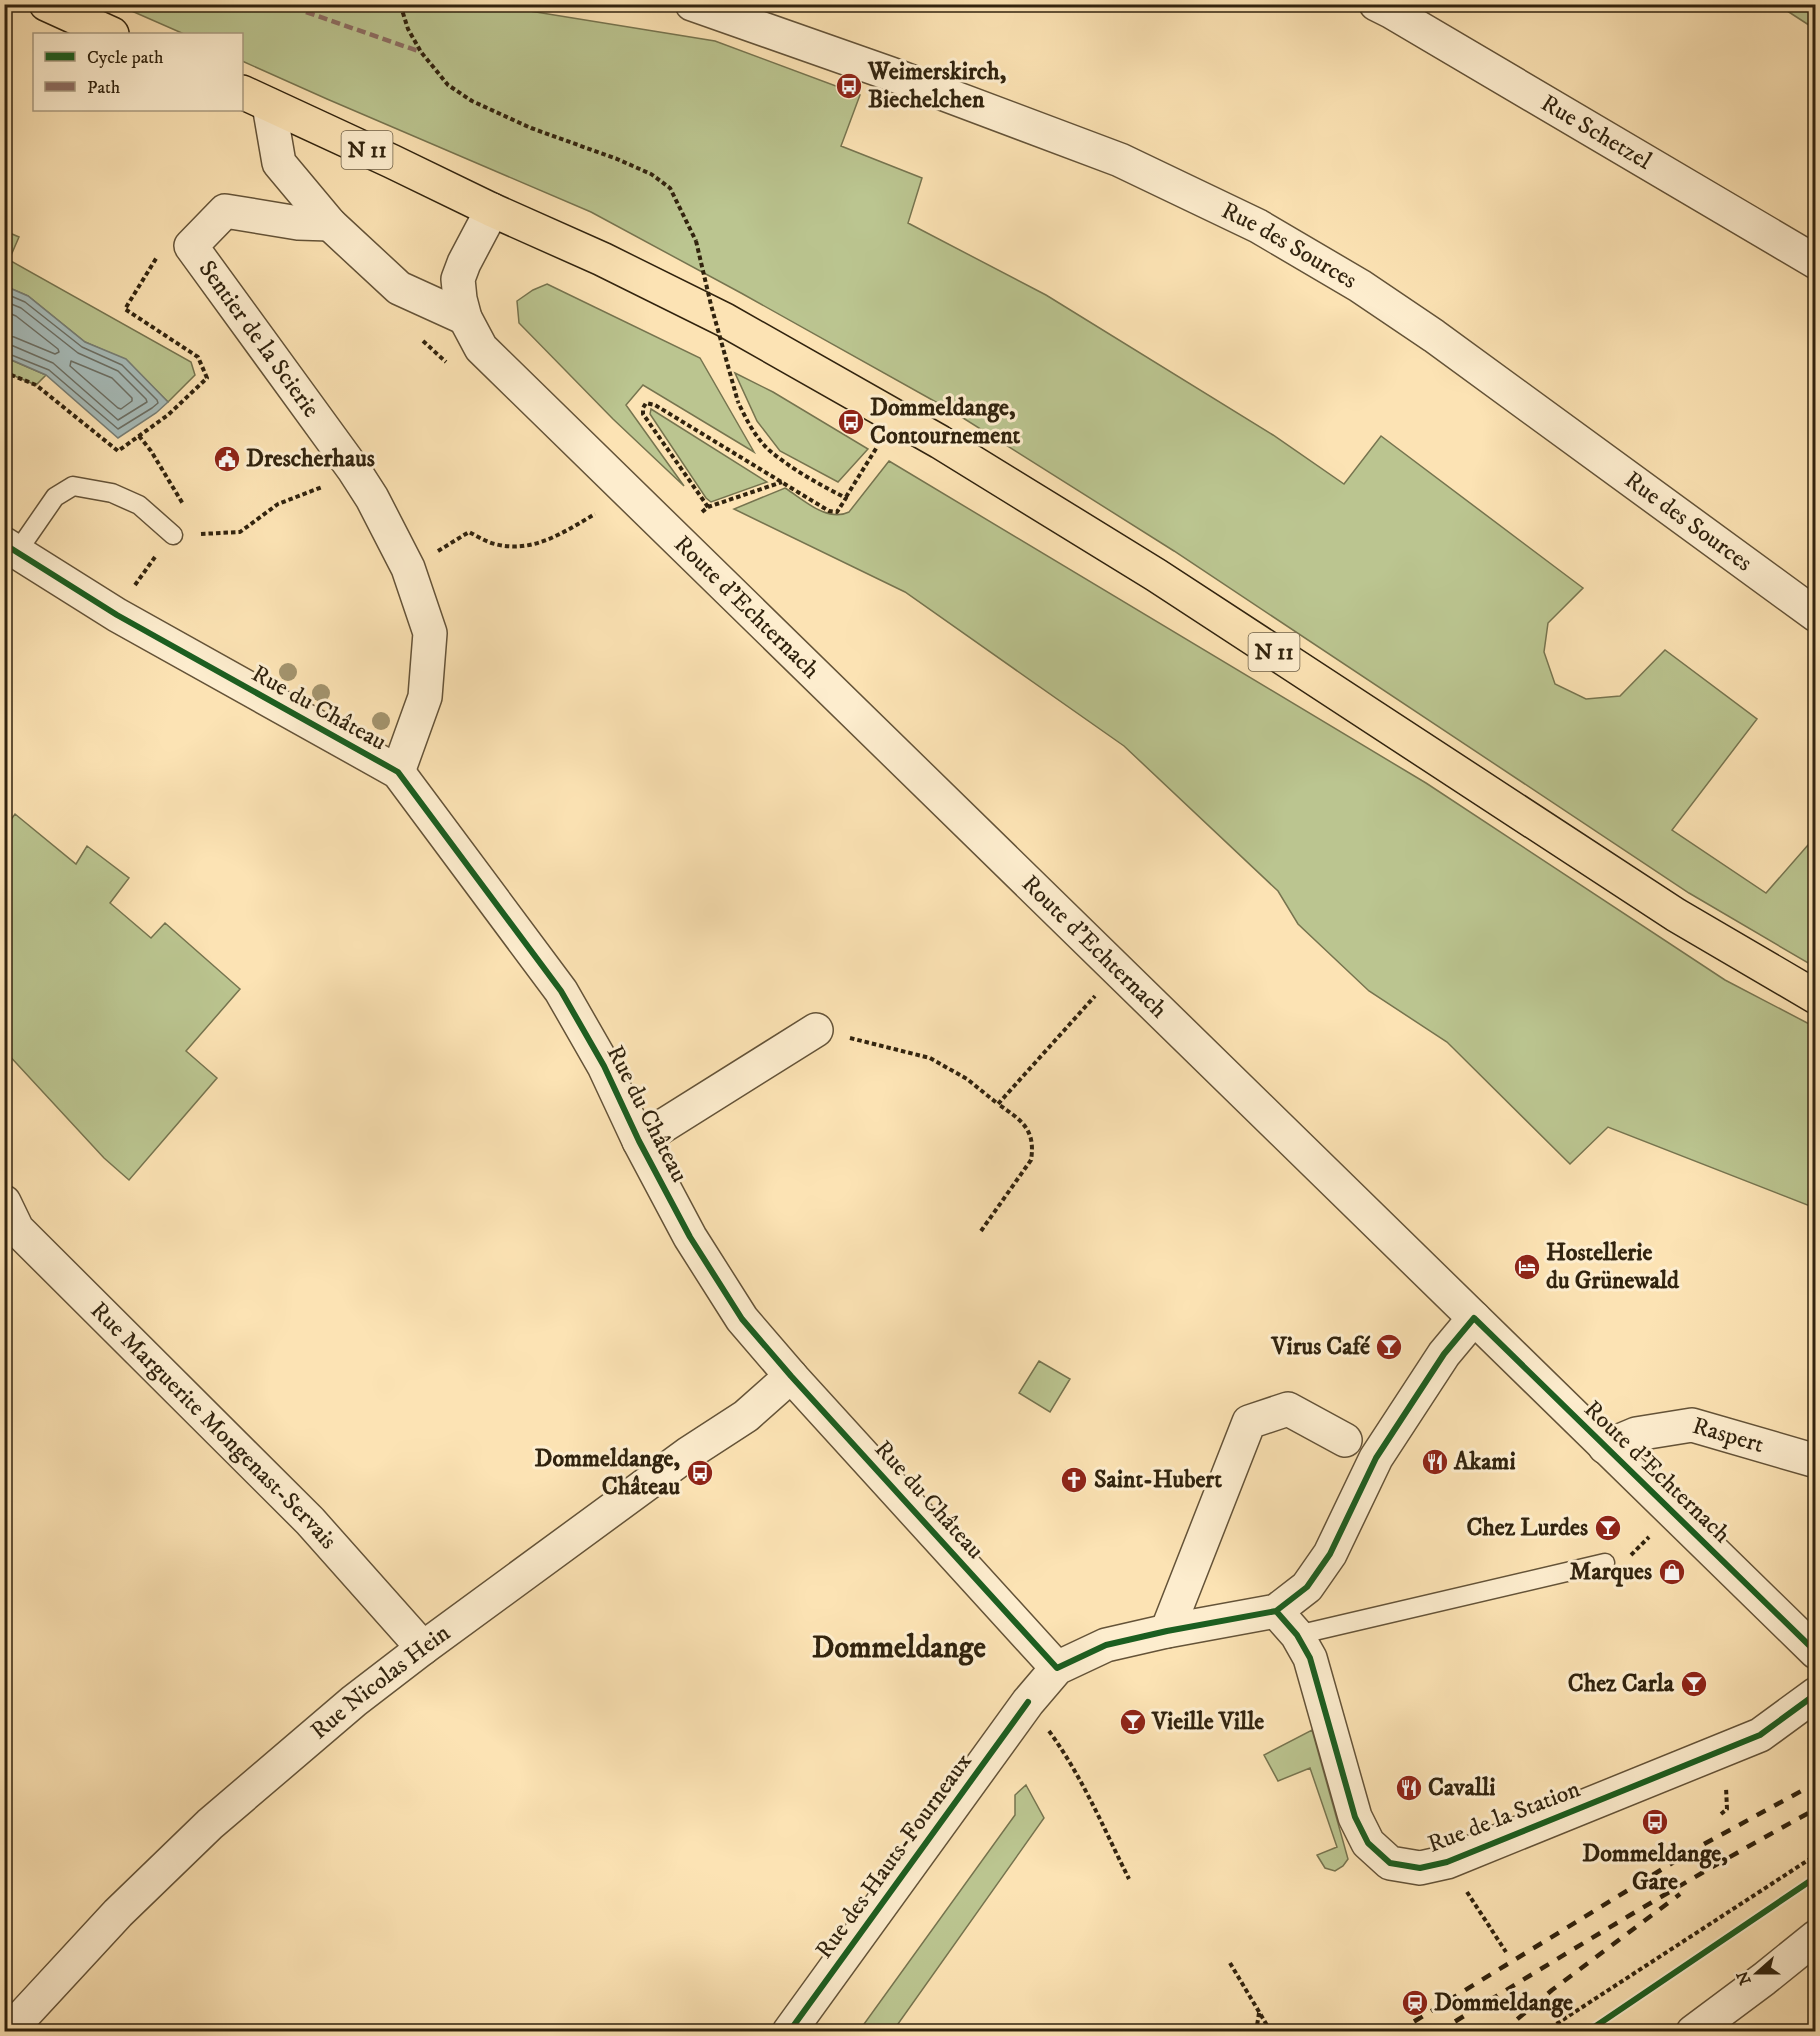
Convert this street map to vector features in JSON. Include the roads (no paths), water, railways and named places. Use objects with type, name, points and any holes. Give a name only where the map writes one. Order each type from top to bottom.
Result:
[{"type":"main road","points":[[45,4],[110,33]]},
{"type":"main road","name":"N 11","points":[[256,99],[602,259],[725,320],[940,442],[1156,575],[1676,915],[1815,997]]},
{"type":"street","name":"Rue des Sources","points":[[692,4],[891,74],[1120,159],[1258,226],[1360,286],[1434,336],[1815,615]]},
{"type":"street","name":"Rue Schetzel","points":[[1376,4],[1815,262]]},
{"type":"street","points":[[256,99],[279,163],[330,224],[399,288],[465,318]]},
{"type":"street","name":"Route d'Echternach","points":[[492,210],[458,279],[465,318],[481,348],[1815,1652]]},
{"type":"street","name":"Sentier de la Scierie","points":[[330,224],[298,223],[225,211],[191,246],[354,470],[372,498],[408,568],[430,633],[425,697],[398,772]]},
{"type":"street","name":"Rue du Château","points":[[11,548],[117,615],[398,772],[561,992],[604,1066],[639,1141],[690,1237],[742,1319],[790,1376],[1057,1668]]},
{"type":"street","points":[[639,1141],[816,1030]]},
{"type":"street","name":"Rue Marguerite Mongenast-Servais","points":[[4,1202],[17,1229],[310,1521],[423,1648]]},
{"type":"street","name":"Rue des Hauts-Fourneaux","points":[[789,2031],[1028,1702],[1057,1668],[1106,1645],[1167,1631],[1287,1623],[1307,1587],[1330,1554],[1376,1458],[1444,1354],[1474,1318]]},
{"type":"street","name":"Rue Nicolas Hein","points":[[8,2031],[118,1913],[210,1824],[354,1701],[689,1453],[746,1416],[790,1376]]},
{"type":"street","points":[[1167,1631],[1249,1422],[1288,1409],[1345,1440]]},
{"type":"street","name":"Raspert","points":[[1605,1447],[1636,1434],[1692,1425],[1815,1461]]},
{"type":"street","name":"Rue de la Station","points":[[1287,1623],[1310,1658],[1355,1817],[1368,1843],[1390,1863],[1420,1868],[1447,1862],[1760,1735],[1815,1694]]},
{"type":"street","points":[[1693,2031],[1764,1979],[1815,1937]]},
{"type":"lane","points":[[11,548],[55,497],[73,486],[112,493],[140,505],[173,536]]},
{"type":"lane","points":[[1287,1623],[1605,1563]]},
{"type":"water","points":[[5,286],[28,296],[85,342],[126,359],[168,402],[156,413],[118,438],[46,375],[5,357]]},
{"type":"railway","points":[[1397,2032],[1695,1849],[1816,1783]]},
{"type":"railway","points":[[1438,2032],[1673,1890],[1816,1809]]},
{"type":"railway","points":[[1502,2032],[1552,1990],[1680,1894]]},
{"type":"place","name":"Weimerskirch, Biechelchen","points":[[849,86]]},
{"type":"place","name":"Dommeldange, Contournement","points":[[851,422]]},
{"type":"place","name":"Drescherhaus","points":[[227,459]]},
{"type":"place","name":"Hostellerie du Grünewald","points":[[1527,1267]]},
{"type":"place","name":"Virus Café","points":[[1389,1347]]},
{"type":"place","name":"Akami","points":[[1435,1462]]},
{"type":"place","name":"Dommeldange, Château","points":[[700,1473]]},
{"type":"place","name":"Saint-Hubert","points":[[1074,1480]]},
{"type":"place","name":"Chez Lurdes","points":[[1608,1528]]},
{"type":"place","name":"Marques","points":[[1672,1572]]},
{"type":"place","name":"Chez Carla","points":[[1694,1684]]},
{"type":"place","name":"Vieille Ville","points":[[1133,1722]]},
{"type":"place","name":"Cavalli","points":[[1409,1788]]},
{"type":"place","name":"Dommeldange, Gare","points":[[1655,1822]]},
{"type":"place","name":"Dommeldange","points":[[1415,2003]]},
{"type":"district","name":"Dommeldange","points":[[899,1648]]}]
